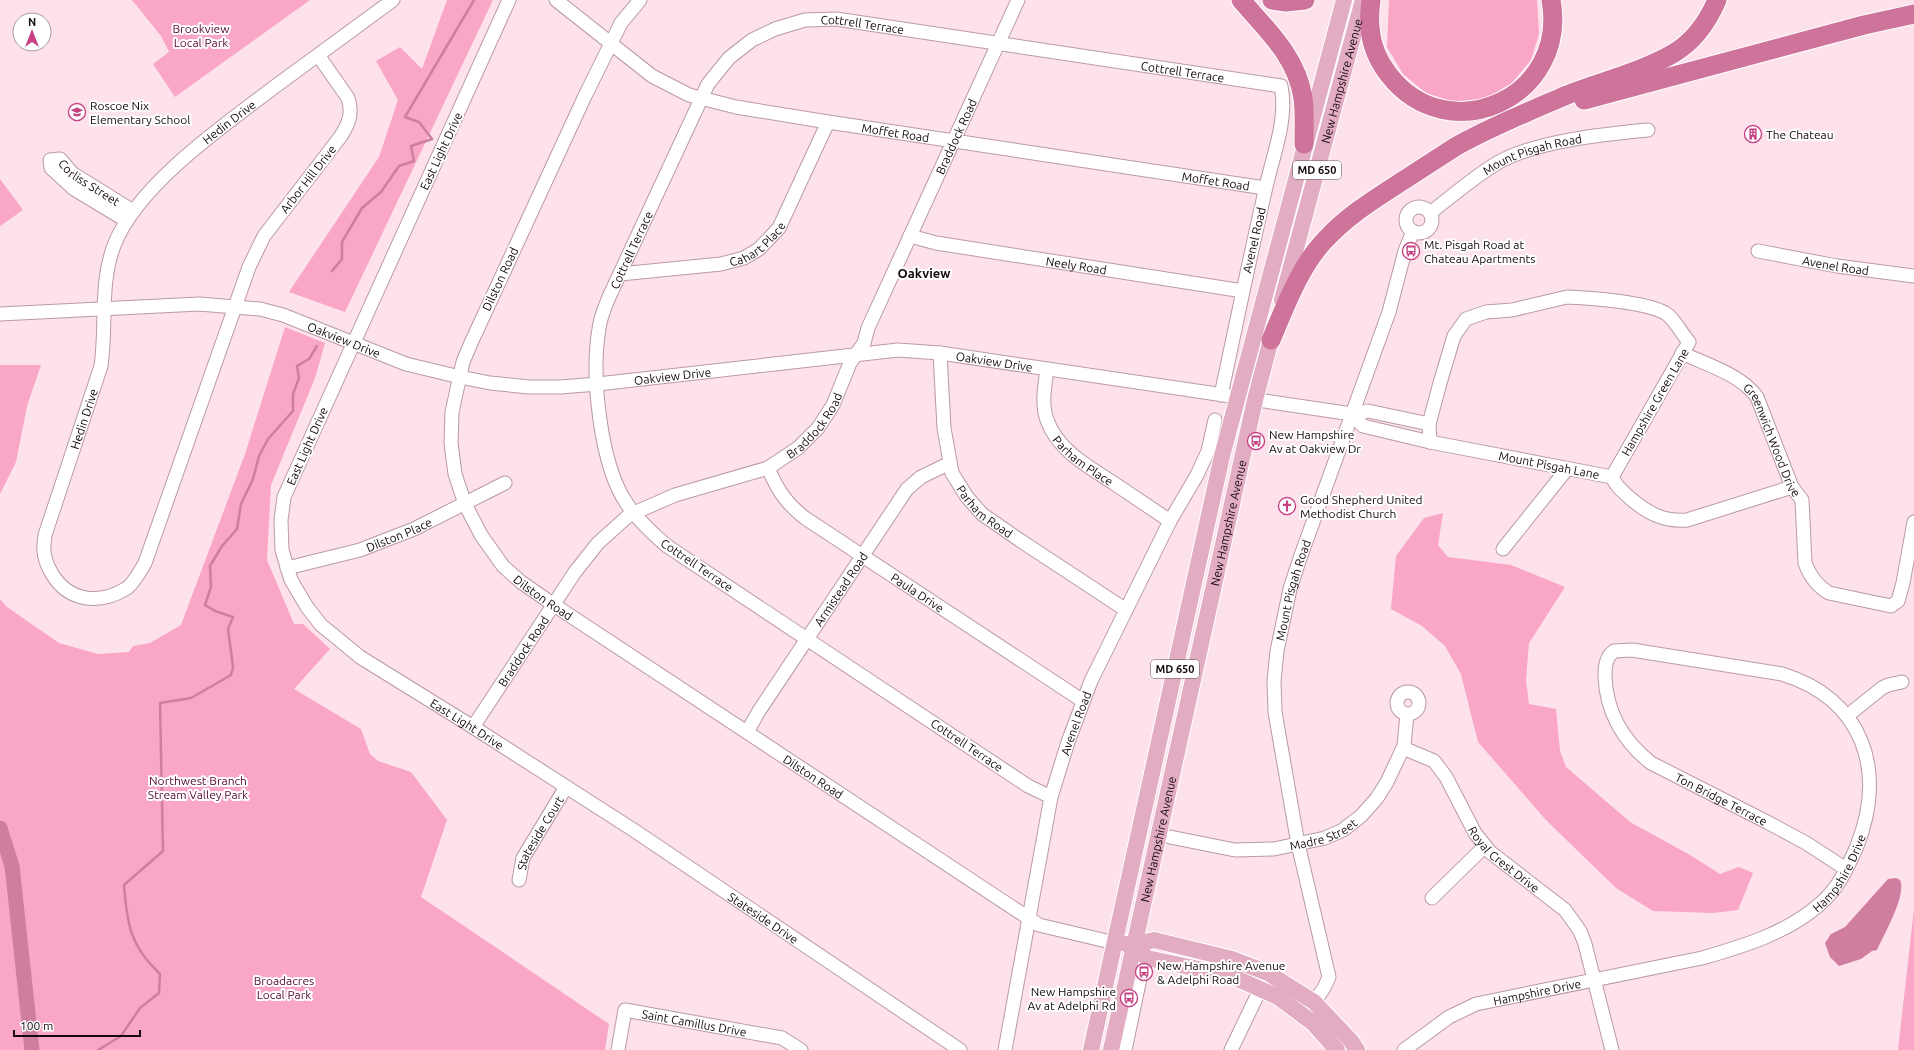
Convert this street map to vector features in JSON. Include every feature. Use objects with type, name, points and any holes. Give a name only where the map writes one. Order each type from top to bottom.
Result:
[{"type":"highway","points":[[1241,0],[1284,51],[1293,65],[1303,98],[1304,144]]},
{"type":"highway","points":[[1272,0],[1286,2],[1305,0]]},
{"type":"highway","points":[[1371,0],[1370,28],[1373,42],[1378,57],[1395,83],[1408,94],[1434,106],[1457,111],[1472,111],[1501,103],[1534,77],[1542,64],[1552,36],[1553,19],[1551,0]]},
{"type":"highway","points":[[1271,340],[1296,282],[1328,237],[1365,204],[1456,147],[1483,133],[1568,95],[1656,62],[1674,53],[1688,43],[1700,29],[1710,15],[1717,0]]},
{"type":"highway","points":[[1483,133],[1571,104],[1864,25],[1914,14]]},
{"type":"main road","name":"New Hampshire Avenue","points":[[1091,1050],[1116,943],[1203,542],[1229,396],[1304,144],[1344,0]]},
{"type":"main road","name":"New Hampshire Avenue","points":[[1111,1050],[1255,400],[1363,0]]},
{"type":"main road","points":[[1116,943],[1134,945],[1154,940],[1232,959],[1268,973],[1314,1002],[1358,1050]]},
{"type":"main road","points":[[1134,945],[1147,958],[1231,976],[1278,996],[1313,1022],[1337,1050]]},
{"type":"street","name":"Hedin Drive","points":[[235,307],[145,563],[128,587],[108,597],[87,599],[64,589],[56,581],[47,565],[44,550],[45,535],[101,366],[104,343],[104,289],[108,266],[115,243],[130,216],[176,165],[238,115],[392,0]]},
{"type":"street","name":"East Light Drive","points":[[509,0],[284,497],[281,535],[282,550],[291,580],[306,607],[322,625],[337,638],[360,657],[473,726],[566,787]]},
{"type":"street","name":"Moffet Road","points":[[556,0],[652,76],[690,95],[700,98],[736,107],[828,122],[1265,188]]},
{"type":"street","name":"Dilston Road","points":[[640,0],[621,23],[610,44],[463,362],[452,412],[450,443],[455,474],[465,504],[480,535],[503,566],[521,582],[1028,918],[1039,925],[1116,943]]},
{"type":"street","name":"Braddock Road","points":[[473,726],[575,572],[598,543],[627,517],[675,494],[768,468],[798,448],[818,428],[833,405],[850,363],[864,344],[868,328],[1018,0]]},
{"type":"street","name":"Cottrell Terrace","points":[[1051,797],[1028,786],[667,546],[652,533],[634,513],[627,505],[606,458],[599,405],[596,358],[599,328],[609,297],[700,98],[708,84],[728,58],[752,40],[775,29],[805,20],[836,19],[1281,86]]},
{"type":"street","name":"Arbor Hill Drive","points":[[235,307],[249,267],[264,236],[341,136],[350,120],[351,105],[348,98],[318,55]]},
{"type":"street","name":"Avenel Road","points":[[1229,396],[1243,291],[1265,188],[1279,133],[1283,106],[1281,86]]},
{"type":"street","name":"Cahart Place","points":[[620,274],[721,264],[744,258],[759,249],[779,228],[828,122]]},
{"type":"street","name":"Mount Pisgah Road","points":[[1430,213],[1497,164],[1509,158],[1542,146],[1612,133],[1648,130]]},
{"type":"street","name":"Corliss Street","points":[[60,159],[72,173],[130,216],[74,189],[51,168],[50,160],[60,159]]},
{"type":"street","points":[[1418,207],[1427,210],[1432,218],[1430,227],[1422,232],[1413,231],[1407,225],[1406,221],[1409,212],[1418,207]]},
{"type":"street","name":"Mount Pisgah Road","points":[[1314,1002],[1324,988],[1329,977],[1298,844],[1275,712],[1274,681],[1277,651],[1290,589],[1300,558],[1388,312],[1405,251],[1413,231]]},
{"type":"street","name":"Neely Road","points":[[910,236],[936,243],[1243,291]]},
{"type":"street","name":"Avenel Road","points":[[1758,251],[1837,266],[1914,276]]},
{"type":"street","name":"Hampshire Green Lane","points":[[1429,424],[1454,336],[1466,319],[1486,312],[1512,310],[1568,297],[1602,299],[1644,306],[1667,314],[1689,342],[1612,477]]},
{"type":"street","name":"Oakview Drive","points":[[0,314],[199,304],[260,309],[283,315],[352,344],[406,364],[490,384],[529,387],[560,387],[598,384],[898,350],[940,353],[1352,414]]},
{"type":"street","name":"Parham Road","points":[[940,353],[944,428],[950,463],[952,473],[967,497],[982,514],[1126,610]]},
{"type":"street","name":"Greenwich Wood Drive","points":[[1682,353],[1732,376],[1751,389],[1764,414],[1792,487],[1802,500],[1803,552],[1805,564],[1814,581],[1820,588],[1829,593],[1892,606],[1898,601],[1904,584],[1914,522]]},
{"type":"street","name":"Parham Place","points":[[1047,369],[1044,389],[1044,405],[1047,420],[1059,442],[1074,457],[1170,521]]},
{"type":"street","points":[[1352,414],[1368,411],[1429,424],[1430,442]]},
{"type":"street","name":"Mount Pisgah Lane","points":[[1352,414],[1363,426],[1430,442],[1612,477],[1616,486],[1644,510],[1658,517],[1675,521],[1687,520],[1792,487]]},
{"type":"street","name":"Avenel Road","points":[[1005,1050],[1051,797],[1068,742],[1091,681],[1170,521],[1197,475],[1208,451],[1215,420]]},
{"type":"street","name":"Armistead Road","points":[[747,732],[907,489],[921,477],[950,463]]},
{"type":"street","name":"Paula Drive","points":[[768,468],[778,489],[790,506],[805,518],[1083,702]]},
{"type":"street","points":[[1502,549],[1567,469]]},
{"type":"street","name":"Dilston Place","points":[[287,568],[360,550],[414,529],[505,483]]},
{"type":"street","name":"Hampshire Drive","points":[[1404,1050],[1449,1017],[1476,1004],[1702,958],[1730,950],[1776,933],[1806,916],[1834,890],[1846,869],[1865,822],[1869,803],[1870,784],[1866,754],[1855,729],[1847,716],[1811,686],[1797,678],[1782,674],[1623,650],[1614,651],[1606,660],[1605,671],[1606,690],[1612,714]]},
{"type":"street","points":[[1847,716],[1882,688],[1902,682]]},
{"type":"street","name":"Madre Street","points":[[1170,837],[1235,850],[1274,849],[1325,838],[1343,830],[1361,816],[1377,798],[1387,782],[1403,748],[1407,714]]},
{"type":"street","name":"Ton Bridge Terrace","points":[[1612,714],[1631,745],[1651,763],[1806,843],[1846,869]]},
{"type":"street","name":"Royal Crest Drive","points":[[1403,748],[1434,761],[1440,768],[1475,833],[1485,846],[1511,869],[1565,910],[1580,931],[1590,960],[1612,1050]]},
{"type":"street","name":"Stateside Court","points":[[519,880],[523,858],[566,787]]},
{"type":"street","name":"Stateside Drive","points":[[566,787],[635,830],[960,1050]]},
{"type":"street","points":[[1432,898],[1485,846]]},
{"type":"street","points":[[1124,1050],[1142,969],[1147,958]]},
{"type":"street","points":[[1231,1050],[1268,973]]},
{"type":"street","name":"Saint Camillus Drive","points":[[618,1050],[625,1010],[782,1038],[801,1050]]},
{"type":"green space","name":"Brookview Local Park","points":[[132,0],[310,0],[175,97],[153,64],[169,52],[161,36]]},
{"type":"green space","points":[[447,0],[493,0],[345,312],[289,292],[379,157],[398,100],[376,61],[400,47],[422,69]]},
{"type":"green space","points":[[1389,0],[1537,0],[1539,34],[1531,60],[1511,84],[1486,98],[1454,102],[1426,93],[1403,74],[1387,47]]},
{"type":"green space","points":[[0,179],[23,210],[0,226]]},
{"type":"green space","name":"Northwest Branch Stream Valley Park","points":[[285,327],[325,343],[315,378],[271,485],[267,560],[294,624],[303,624],[330,649],[294,689],[361,729],[370,754],[378,761],[411,772],[447,820],[421,897],[609,1024],[605,1050],[0,1050],[0,599],[7,607],[59,643],[98,654],[129,652],[133,646],[150,643],[181,625],[245,454]]},
{"type":"green space","points":[[0,365],[41,365],[27,406],[16,462],[0,494]]},
{"type":"green space","points":[[1443,513],[1438,545],[1448,557],[1511,565],[1565,587],[1529,643],[1526,680],[1529,704],[1556,709],[1560,751],[1566,767],[1630,822],[1690,855],[1720,874],[1739,867],[1753,873],[1738,910],[1713,913],[1653,911],[1616,888],[1546,820],[1478,742],[1461,674],[1445,646],[1422,626],[1391,609],[1396,556],[1424,518]]},
{"type":"green space","points":[[1914,909],[1914,1050],[1898,1050]]},
{"type":"shaded area","points":[[1896,878],[1900,880],[1901,887],[1898,905],[1877,950],[1872,951],[1861,959],[1839,966],[1830,957],[1825,943],[1831,934],[1845,927],[1888,879]]},
{"type":"waterway","points":[[332,271],[342,259],[342,242],[362,208],[381,192],[399,166],[414,161],[411,146],[432,139],[419,122],[405,117],[474,0]]},
{"type":"waterway","points":[[98,1050],[121,1036],[140,1008],[159,993],[160,974],[142,954],[132,934],[127,911],[124,885],[163,851],[160,703],[191,698],[231,675],[233,667],[228,629],[233,617],[215,611],[205,605],[211,587],[210,566],[222,546],[237,529],[241,504],[253,479],[259,456],[268,439],[293,411],[293,394],[299,378],[297,366],[309,359],[317,346]]},
{"type":"waterway","points":[[0,828],[12,866],[32,1050]]},
{"type":"place","name":"Roscoe Nix Elementary School","points":[[77,112]]},
{"type":"place","name":"The Chateau","points":[[1753,134]]},
{"type":"place","name":"Mt. Pisgah Road at Chateau Apartments","points":[[1411,251]]},
{"type":"place","name":"New Hampshire Av at Oakview Dr","points":[[1256,441]]},
{"type":"place","name":"Good Shepherd United Methodist Church","points":[[1287,506]]},
{"type":"place","name":"New Hampshire Avenue & Adelphi Road","points":[[1144,972]]},
{"type":"place","name":"New Hampshire Av at Adelphi Rd","points":[[1129,998]]},
{"type":"district","name":"Oakview","points":[[924,273]]},
{"type":"park label","name":"Broadacres Local Park","points":[[284,987]]}]
